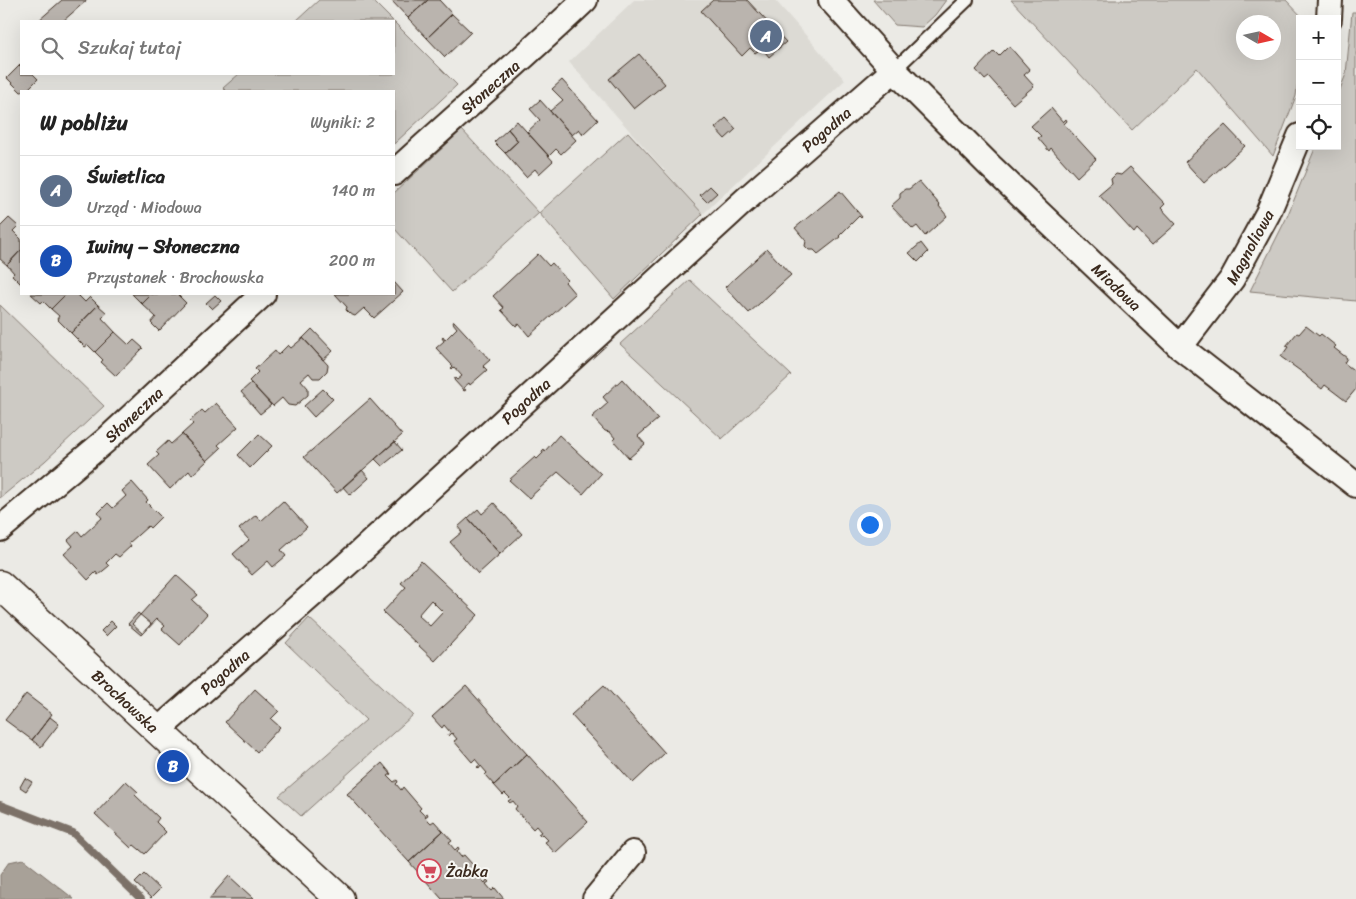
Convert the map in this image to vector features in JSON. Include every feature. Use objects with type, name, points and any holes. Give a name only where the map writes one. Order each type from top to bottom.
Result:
[{"type":"street","name":"Słoneczna","points":[[395,173],[585,0]]},
{"type":"street","name":"Miodowa","points":[[831,0],[894,70],[990,166],[1180,347],[1356,485]]},
{"type":"street","points":[[1329,15],[1330,0]]},
{"type":"street","name":"Pogodna","points":[[157,731],[346,565],[744,201],[894,70]]},
{"type":"street","name":"Magnoliowa","points":[[1180,347],[1232,279],[1268,212],[1296,146]]},
{"type":"street","name":"Słoneczna","points":[[0,529],[105,441],[262,295]]},
{"type":"street","name":"Brochowska","points":[[0,585],[340,899]]},
{"type":"street","points":[[595,899],[633,853]]},
{"type":"lane","points":[[894,70],[967,0]]},
{"type":"shaded area","points":[[319,0],[372,0],[392,20],[297,20]]},
{"type":"shaded area","points":[[634,0],[775,0],[845,80],[703,214],[569,62]]},
{"type":"shaded area","points":[[873,0],[946,0],[935,15],[922,27],[895,25]]},
{"type":"shaded area","points":[[1011,0],[1286,0],[1300,15],[1296,15],[1296,96],[1273,156],[1197,68],[1132,130]]},
{"type":"shaded area","points":[[1352,12],[1356,12],[1356,301],[1250,291],[1287,217],[1314,150],[1341,150],[1341,87],[1346,74]]},
{"type":"shaded area","points":[[395,23],[457,85],[395,143],[395,90],[225,90],[223,88],[238,75],[395,75]]},
{"type":"shaded area","points":[[462,130],[539,213],[452,292],[395,229],[395,192]]},
{"type":"shaded area","points":[[628,132],[703,214],[614,299],[539,213]]},
{"type":"shaded area","points":[[690,280],[791,375],[722,439],[620,344]]},
{"type":"shaded area","points":[[0,305],[104,406],[45,461],[0,498]]},
{"type":"shaded area","points":[[309,618],[413,715],[301,816],[279,796],[366,720],[286,643]]},
{"type":"shaded area","points":[[23,859],[74,899],[0,899],[0,875],[9,862]]},
{"type":"building","points":[[62,0],[87,0],[64,20],[39,20]]},
{"type":"building","points":[[391,0],[428,0],[408,18]]},
{"type":"building","points":[[428,0],[441,0],[452,14],[427,38],[408,18]]},
{"type":"building","points":[[713,0],[747,0],[786,42],[769,57],[762,48],[755,53],[750,48],[742,56],[701,11]]},
{"type":"building","points":[[452,14],[471,32],[445,57],[427,38]]},
{"type":"building","points":[[1009,46],[1030,70],[1024,75],[1034,86],[1013,104],[989,77],[985,80],[976,70],[994,51],[999,56]]},
{"type":"building","points":[[639,54],[665,84],[634,109],[609,79]]},
{"type":"building","points":[[20,65],[20,75],[34,75],[38,79],[27,90],[20,91],[7,78]]},
{"type":"building","points":[[562,80],[598,120],[583,134],[579,129],[572,135],[550,111],[563,100],[552,89]]},
{"type":"building","points":[[540,100],[576,140],[561,154],[556,149],[549,156],[527,132],[540,120],[530,109]]},
{"type":"building","points":[[1051,108],[1063,122],[1066,119],[1067,121],[1064,124],[1096,159],[1077,177],[1051,148],[1049,151],[1038,138],[1041,136],[1031,126]]},
{"type":"building","points":[[726,118],[736,129],[725,139],[715,128]]},
{"type":"building","points":[[517,121],[553,161],[539,174],[535,169],[526,177],[505,153],[518,141],[508,129]]},
{"type":"building","points":[[1225,125],[1245,146],[1204,183],[1185,162]]},
{"type":"building","points":[[508,129],[518,141],[505,153],[494,142]]},
{"type":"building","points":[[1130,167],[1165,204],[1161,208],[1176,224],[1152,245],[1137,229],[1134,233],[1099,195],[1112,184],[1111,179],[1116,174],[1121,175]]},
{"type":"building","points":[[919,181],[947,216],[925,236],[917,226],[913,229],[891,206],[900,198],[900,193]]},
{"type":"building","points":[[710,186],[717,193],[707,202],[700,195]]},
{"type":"building","points":[[840,191],[862,217],[859,216],[840,237],[818,254],[805,246],[806,241],[795,228]]},
{"type":"building","points":[[9,218],[18,226],[13,231],[20,238],[20,251],[7,265],[0,259],[0,227]]},
{"type":"building","points":[[921,243],[928,252],[918,262],[909,253]]},
{"type":"building","points":[[767,249],[791,275],[749,313],[725,287]]},
{"type":"building","points":[[20,251],[20,283],[12,275],[14,273],[7,265]]},
{"type":"building","points":[[538,254],[549,266],[552,263],[567,280],[565,282],[575,294],[529,336],[519,324],[516,326],[501,310],[504,308],[493,296]]},
{"type":"building","points":[[395,283],[403,292],[374,318],[364,308],[355,316],[346,310],[347,307],[336,295],[395,295]]},
{"type":"building","points":[[32,295],[65,295],[51,309],[43,301],[41,303]]},
{"type":"building","points":[[65,295],[78,295],[85,302],[90,297],[98,305],[71,333],[57,319],[59,316],[51,309]]},
{"type":"building","points":[[133,295],[151,295],[142,304]]},
{"type":"building","points":[[151,295],[178,295],[186,303],[159,331],[151,323],[156,317],[142,304]]},
{"type":"building","points":[[215,295],[221,301],[212,309],[206,303]]},
{"type":"building","points":[[98,305],[107,313],[102,318],[115,332],[95,352],[88,345],[85,347],[71,333]]},
{"type":"building","points":[[454,321],[490,360],[483,366],[487,370],[470,385],[469,383],[463,388],[466,390],[464,391],[454,380],[462,376],[454,367],[451,368],[453,366],[436,348],[444,341],[443,337],[445,340],[457,328],[453,323]]},
{"type":"building","points":[[1306,326],[1319,336],[1321,334],[1336,346],[1334,348],[1347,358],[1344,363],[1356,372],[1356,389],[1346,401],[1325,385],[1322,389],[1281,357],[1288,347],[1286,346]]},
{"type":"building","points":[[312,329],[333,351],[323,360],[303,338]]},
{"type":"building","points":[[115,332],[129,345],[134,340],[143,348],[116,376],[101,362],[103,360],[95,352]]},
{"type":"building","points":[[303,338],[328,365],[327,371],[320,378],[313,378],[309,373],[301,380],[308,388],[308,395],[295,406],[288,405],[282,398],[273,406],[249,381],[258,372],[255,369],[275,351],[278,355],[288,345],[291,348]]},
{"type":"building","points":[[622,379],[658,419],[638,436],[645,444],[629,458],[613,440],[615,438],[610,432],[605,431],[592,417],[608,403],[603,397]]},
{"type":"building","points":[[251,383],[271,405],[260,414],[241,392]]},
{"type":"building","points":[[323,389],[333,399],[314,417],[304,406]]},
{"type":"building","points":[[370,399],[402,435],[337,493],[304,457]]},
{"type":"building","points":[[216,403],[238,427],[218,445],[221,448],[207,461],[182,434],[193,424],[190,421],[202,410],[205,413]]},
{"type":"building","points":[[182,434],[207,461],[192,475],[189,471],[170,489],[148,465],[159,455],[156,452],[168,441],[171,444]]},
{"type":"building","points":[[259,434],[272,446],[250,468],[238,455]]},
{"type":"building","points":[[559,435],[601,474],[583,494],[558,472],[529,498],[509,480],[535,457],[537,459],[543,453],[542,451],[544,449],[545,451]]},
{"type":"building","points":[[395,442],[402,450],[382,466],[375,459]]},
{"type":"building","points":[[362,470],[369,478],[350,495],[343,487]]},
{"type":"building","points":[[132,482],[148,500],[146,502],[161,517],[150,528],[148,526],[129,543],[131,546],[119,557],[115,554],[106,563],[109,566],[98,575],[96,572],[88,580],[64,554],[73,546],[68,540],[78,531],[82,536],[102,518],[98,513],[108,503],[113,508],[126,496],[122,491]]},
{"type":"building","points":[[283,501],[307,527],[281,550],[286,556],[273,567],[268,561],[252,575],[233,554],[249,540],[239,529],[256,515],[261,521]]},
{"type":"building","points":[[494,503],[522,534],[500,554],[468,518],[478,509],[482,514]]},
{"type":"building","points":[[468,518],[500,554],[478,574],[450,542],[462,532],[458,527]]},
{"type":"building","points":[[421,561],[478,615],[435,661],[383,612],[406,587],[401,583]],"holes":[[[431,600],[443,612],[430,626],[418,615]]]},
{"type":"building","points":[[176,575],[198,595],[192,600],[207,614],[180,645],[162,629],[165,626],[157,619],[143,634],[132,624]]},
{"type":"building","points":[[138,613],[151,624],[141,635],[128,624]]},
{"type":"building","points":[[111,621],[116,626],[106,636],[101,631]]},
{"type":"building","points":[[604,685],[665,753],[633,783],[571,715]]},
{"type":"building","points":[[466,686],[527,754],[494,785],[485,775],[487,773],[481,766],[479,769],[477,767],[480,765],[475,759],[472,762],[454,741],[457,739],[452,733],[449,736],[450,732],[444,725],[442,728],[432,717]]},
{"type":"building","points":[[255,689],[279,711],[271,719],[280,727],[257,752],[225,722]]},
{"type":"building","points":[[26,694],[52,714],[32,740],[5,720]]},
{"type":"building","points":[[50,717],[59,724],[41,747],[32,740]]},
{"type":"building","points":[[527,754],[588,822],[555,853],[545,842],[548,840],[542,834],[540,836],[538,834],[541,832],[536,826],[533,829],[515,809],[517,806],[513,801],[510,803],[508,801],[511,799],[505,793],[503,795],[494,785]]},
{"type":"building","points":[[382,763],[391,774],[388,776],[394,782],[397,780],[396,784],[401,790],[403,787],[421,808],[419,810],[424,815],[427,813],[428,815],[425,817],[431,823],[434,821],[443,831],[409,862],[347,794]]},
{"type":"building","points":[[25,778],[32,782],[26,791],[20,787]]},
{"type":"building","points":[[126,781],[138,792],[135,795],[159,818],[156,822],[166,832],[145,854],[134,845],[131,848],[95,814]]},
{"type":"building","points":[[443,831],[452,841],[449,843],[455,850],[458,847],[457,852],[461,857],[464,855],[482,875],[479,877],[485,883],[487,880],[489,882],[486,884],[492,891],[495,888],[504,899],[442,899],[409,862]]},
{"type":"building","points":[[144,874],[160,889],[151,898],[135,883]]},
{"type":"building","points":[[229,876],[254,899],[209,899]]},
{"type":"waterway","points":[[0,805],[73,833],[141,899]]},
{"type":"place","name":"Świetlica","points":[[766,36]]},
{"type":"place","name":"Iwiny – Słoneczna","points":[[173,766]]},
{"type":"place","name":"Żabka","points":[[429,871]]}]
